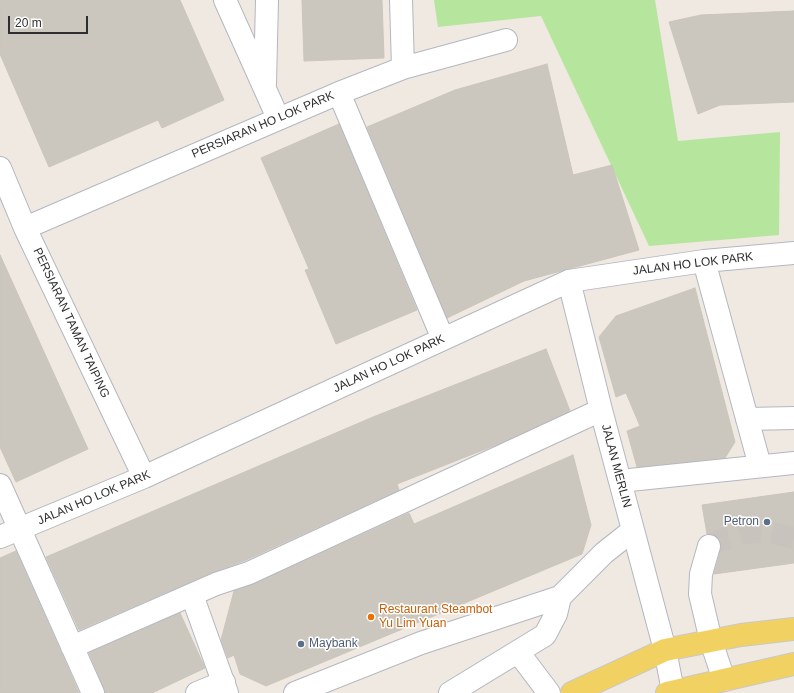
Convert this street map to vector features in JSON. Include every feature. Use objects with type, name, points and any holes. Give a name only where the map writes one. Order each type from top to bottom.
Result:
[{"type":"main road","points":[[572,693],[659,653],[740,635],[794,629]]},
{"type":"main road","points":[[667,692],[794,664]]},
{"type":"street","points":[[226,0],[278,118]]},
{"type":"street","points":[[265,89],[267,0]]},
{"type":"street","points":[[401,0],[403,68]]},
{"type":"street","name":"PERSIARAN HO LOK PARK","points":[[25,228],[339,93],[403,68],[506,40]]},
{"type":"street","points":[[339,93],[443,339]]},
{"type":"street","name":"PERSIARAN TAMAN TAIPING","points":[[0,168],[25,228],[144,477]]},
{"type":"street","name":"JALAN HO LOK PARK","points":[[10,533],[144,477],[569,281],[704,260],[794,253]]},
{"type":"street","points":[[704,260],[760,466]]},
{"type":"street","name":"JALAN MERLIN","points":[[569,281],[633,530],[667,692]]},
{"type":"street","points":[[72,647],[216,584],[249,573],[601,410]]},
{"type":"street","points":[[747,419],[794,418]]},
{"type":"street","points":[[620,481],[794,463]]},
{"type":"street","points":[[0,485],[10,533],[72,647],[93,693]]},
{"type":"street","points":[[295,693],[421,642],[560,597],[604,553],[633,530]]},
{"type":"street","points":[[709,546],[701,574],[700,594],[711,641],[724,680]]},
{"type":"street","points":[[192,595],[226,688],[197,693]]},
{"type":"street","points":[[450,693],[545,635],[556,614],[560,597]]},
{"type":"street","points":[[518,652],[549,693]]},
{"type":"green space","points":[[434,0],[655,0],[678,141],[780,132],[779,235],[649,246],[541,16],[438,27]]},
{"type":"building","points":[[0,0],[180,0],[224,100],[162,128],[158,120],[49,167],[0,54]]},
{"type":"building","points":[[302,0],[382,0],[384,58],[304,61]]},
{"type":"building","points":[[794,11],[794,102],[720,105],[698,114],[669,22],[701,15]]},
{"type":"building","points":[[547,64],[573,175],[612,165],[639,250],[524,281],[447,318],[367,127],[455,90]]},
{"type":"building","points":[[339,124],[417,310],[336,344],[305,270],[309,269],[261,158]]},
{"type":"building","points":[[0,255],[88,449],[16,482],[0,447]]},
{"type":"building","points":[[695,288],[735,442],[725,458],[637,467],[627,431],[640,426],[626,393],[616,397],[599,337],[616,316]]},
{"type":"building","points":[[546,349],[570,411],[501,443],[397,484],[399,490],[244,561],[211,573],[79,630],[46,557],[373,417]]},
{"type":"building","points":[[573,455],[591,525],[582,554],[266,686],[240,674],[234,655],[228,658],[221,640],[234,591],[254,584],[409,513],[414,524]]},
{"type":"building","points":[[794,492],[794,563],[714,574],[721,549],[721,543],[718,537],[713,534],[707,534],[702,505]]},
{"type":"building","points":[[16,551],[79,693],[0,693],[0,558]]},
{"type":"building","points":[[180,613],[205,668],[152,693],[105,693],[89,653]]},
{"type":"tunnel","points":[[709,546],[721,540],[749,532],[772,533],[794,538]]},
{"type":"place","name":"Petron","points":[[767,522]]},
{"type":"place","name":"Restaurant Steambot Yu Lim Yuan","points":[[371,617]]},
{"type":"place","name":"Maybank","points":[[301,644]]}]
